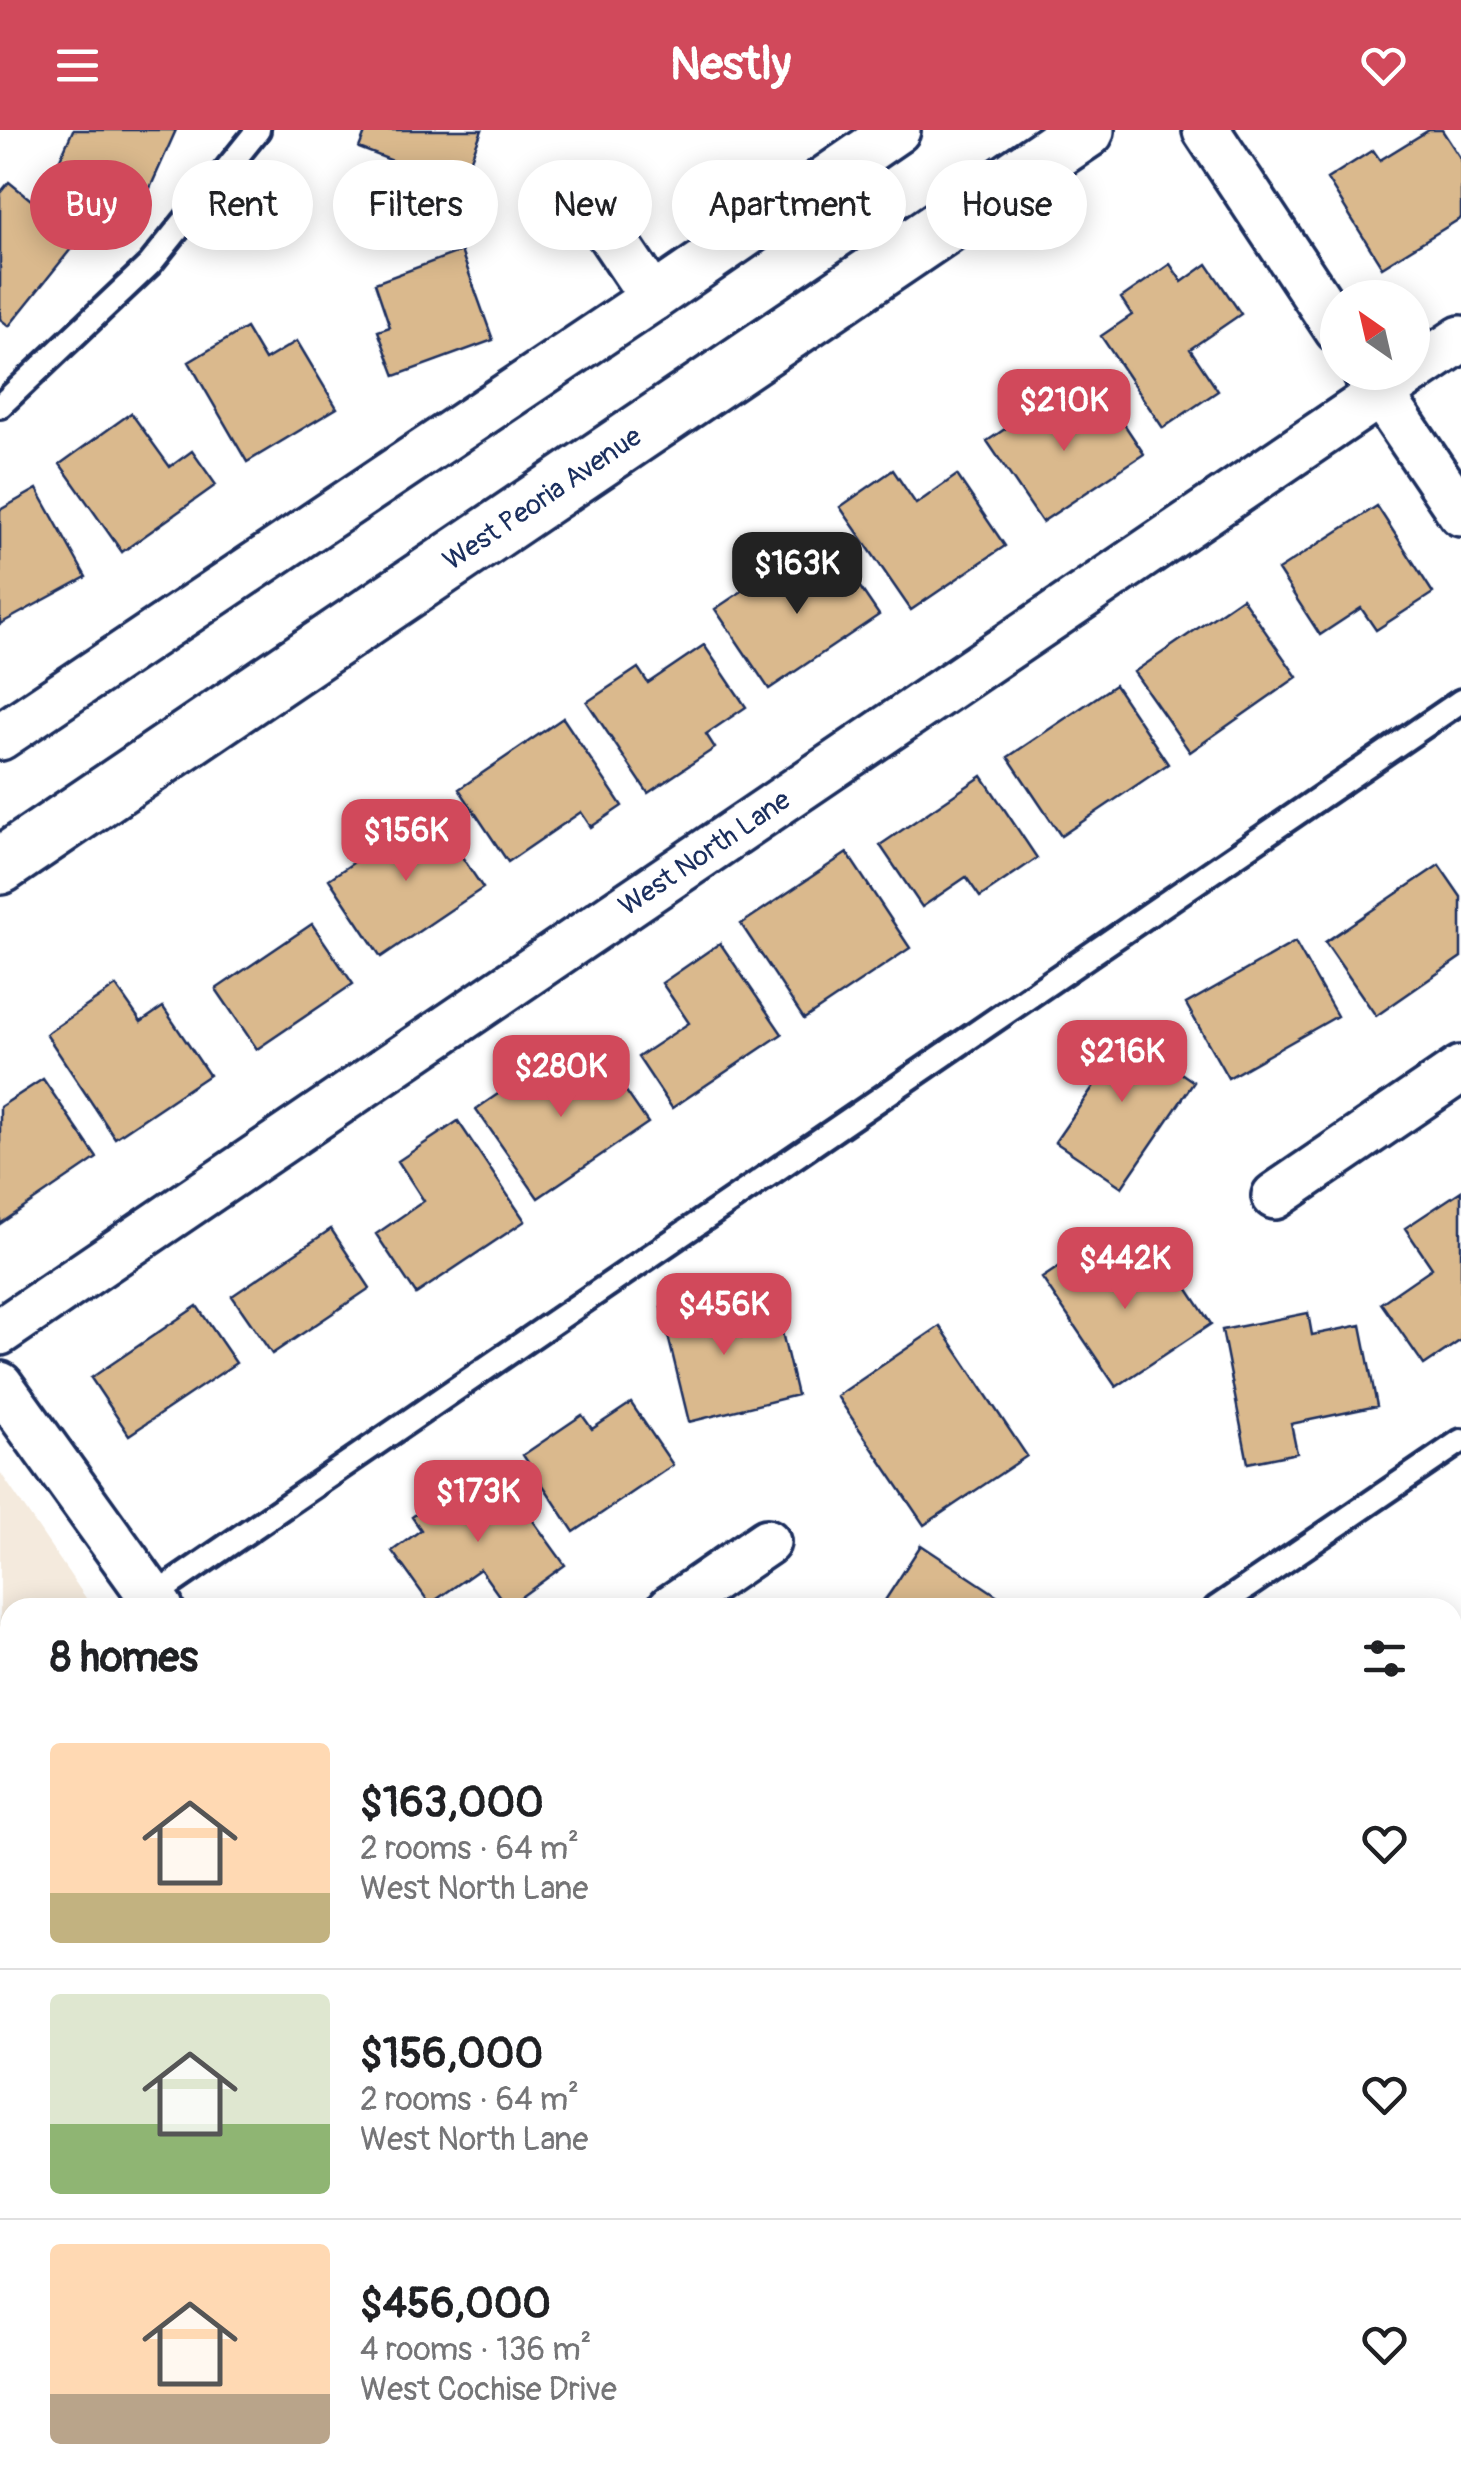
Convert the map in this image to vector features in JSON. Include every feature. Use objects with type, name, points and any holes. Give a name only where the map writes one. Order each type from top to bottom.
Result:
[{"type":"main road","name":"West Peoria Avenue","points":[[0,866],[1086,130]]},
{"type":"street","points":[[0,737],[898,130]]},
{"type":"street","points":[[1206,130],[1320,303]]},
{"type":"street","points":[[621,250],[653,298]]},
{"type":"street","name":"West North Lane","points":[[1430,357],[1461,339]]},
{"type":"street","name":"West North Lane","points":[[0,1332],[1375,390]]},
{"type":"street","points":[[1399,390],[1461,512]]},
{"type":"street","points":[[1275,1196],[1461,1069]]},
{"type":"street","points":[[0,1385],[153,1598]]},
{"type":"street","points":[[686,1598],[767,1542]]},
{"type":"lane","points":[[0,406],[150,264],[258,130]]},
{"type":"lane","points":[[162,1598],[1461,701]]},
{"type":"lane","points":[[1231,1598],[1461,1441]]},
{"type":"shaded area","points":[[0,1472],[86,1598],[0,1598]]},
{"type":"building","points":[[73,130],[176,130],[152,184],[152,160],[60,160]]},
{"type":"building","points":[[366,130],[482,130],[470,160],[390,160],[359,148]]},
{"type":"building","points":[[1429,130],[1442,130],[1461,159],[1461,218],[1382,267],[1327,179],[1373,150],[1380,160]]},
{"type":"building","points":[[9,182],[30,199],[30,250],[70,250],[9,326],[0,319],[0,193]]},
{"type":"building","points":[[461,251],[493,340],[395,376],[378,331],[390,327],[375,283]]},
{"type":"building","points":[[1170,264],[1182,282],[1207,264],[1241,314],[1190,349],[1218,391],[1163,428],[1101,336],[1132,315],[1121,298]]},
{"type":"building","points":[[246,328],[265,360],[297,341],[337,408],[247,462],[189,362]]},
{"type":"building","points":[[1104,394],[1144,454],[1042,522],[987,441],[1045,402],[1060,424]]},
{"type":"building","points":[[131,413],[170,467],[192,451],[216,485],[122,552],[60,464]]},
{"type":"building","points":[[893,470],[916,504],[957,475],[1005,546],[911,610],[840,507]]},
{"type":"building","points":[[37,489],[86,577],[0,624],[0,510]]},
{"type":"building","points":[[1377,506],[1433,593],[1376,630],[1361,608],[1320,635],[1278,570]]},
{"type":"building","points":[[832,546],[879,615],[769,689],[715,609],[757,581],[764,592]]},
{"type":"building","points":[[1242,598],[1297,677],[1190,752],[1134,672]]},
{"type":"building","points":[[704,645],[746,707],[706,734],[715,748],[648,793],[587,702],[638,668],[648,683]]},
{"type":"building","points":[[1115,685],[1168,764],[1061,836],[1008,757]]},
{"type":"building","points":[[563,718],[622,806],[591,827],[581,812],[508,862],[459,789]]},
{"type":"building","points":[[982,776],[1037,858],[980,897],[966,877],[922,907],[880,845]]},
{"type":"building","points":[[431,811],[483,888],[381,957],[329,879]]},
{"type":"building","points":[[847,853],[910,948],[804,1019],[741,924]]},
{"type":"building","points":[[1439,865],[1461,897],[1461,957],[1376,1016],[1325,942]]},
{"type":"building","points":[[312,924],[353,984],[257,1049],[216,989]]},
{"type":"building","points":[[1295,942],[1337,1016],[1228,1078],[1186,1004]]},
{"type":"building","points":[[720,943],[782,1034],[672,1108],[638,1057],[689,1023],[662,983]]},
{"type":"building","points":[[116,986],[141,1022],[163,1007],[209,1075],[115,1138],[46,1034]]},
{"type":"building","points":[[1110,1024],[1194,1082],[1122,1187],[1055,1142],[1093,1087],[1075,1075]]},
{"type":"building","points":[[596,1048],[648,1123],[538,1198],[476,1109],[546,1061],[556,1075]]},
{"type":"building","points":[[43,1079],[97,1158],[0,1224],[0,1107]]},
{"type":"building","points":[[458,1121],[525,1221],[416,1294],[376,1234],[424,1201],[398,1161]]},
{"type":"building","points":[[1461,1191],[1461,1340],[1424,1365],[1381,1303],[1432,1268],[1405,1228]]},
{"type":"building","points":[[331,1229],[370,1288],[272,1354],[232,1296]]},
{"type":"building","points":[[1099,1240],[1133,1291],[1172,1265],[1211,1324],[1116,1387],[1042,1278]]},
{"type":"building","points":[[731,1290],[742,1337],[781,1328],[797,1395],[689,1422],[661,1307]]},
{"type":"building","points":[[197,1306],[236,1363],[129,1435],[91,1378]]},
{"type":"building","points":[[1308,1313],[1312,1335],[1361,1325],[1377,1406],[1291,1424],[1297,1453],[1248,1463],[1222,1330]]},
{"type":"building","points":[[940,1326],[1027,1456],[924,1525],[837,1396]]},
{"type":"building","points":[[631,1403],[673,1465],[574,1532],[523,1455],[582,1415],[592,1429]]},
{"type":"building","points":[[500,1475],[565,1565],[519,1598],[501,1598],[480,1569],[439,1598],[426,1598],[392,1551],[421,1530],[412,1517],[452,1488],[463,1502]]},
{"type":"building","points":[[921,1545],[998,1596],[997,1598],[887,1598]]}]
